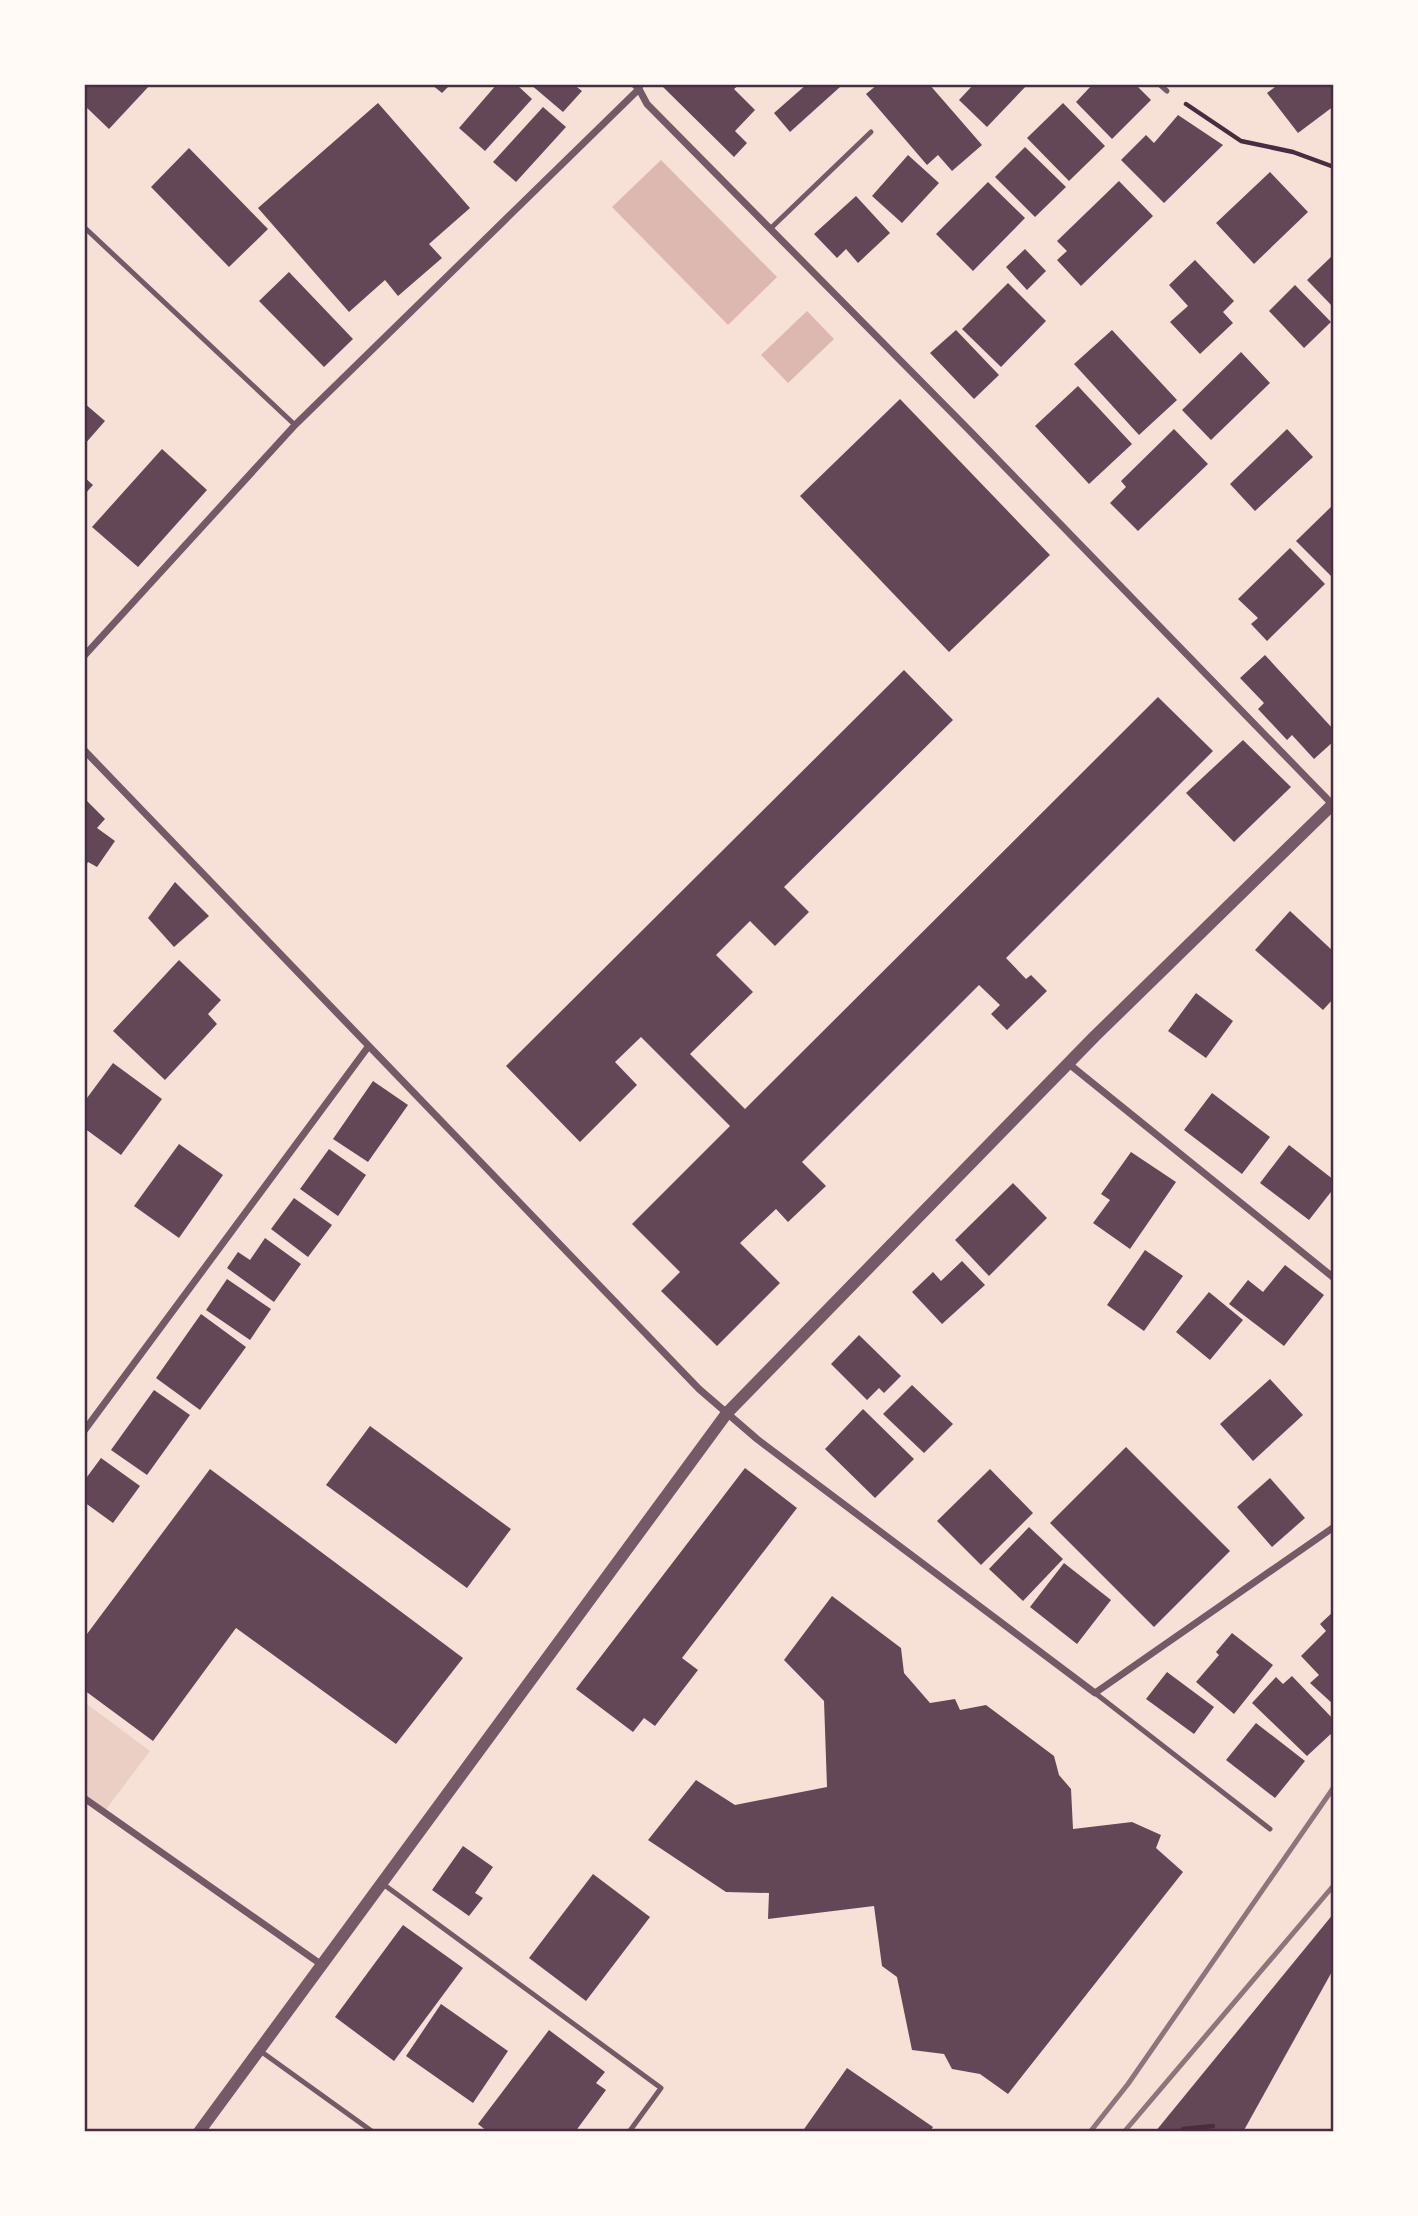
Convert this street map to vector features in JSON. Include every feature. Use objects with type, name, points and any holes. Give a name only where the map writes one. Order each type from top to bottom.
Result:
[{"type":"street","points":[[84,656],[295,425],[638,86],[647,104],[1333,804],[1069,1064],[727,1413],[199,2132]]},
{"type":"street","points":[[84,750],[699,1389],[757,1439],[1095,1693],[1334,1527]]},
{"type":"street","points":[[84,1431],[368,1047]]},
{"type":"street","points":[[1069,1064],[1334,1278]]},
{"type":"street","points":[[84,1798],[322,1965]]},
{"type":"lane","points":[[1159,84],[1167,91]]},
{"type":"lane","points":[[770,229],[871,132]]},
{"type":"lane","points":[[84,227],[295,425]]},
{"type":"lane","points":[[1095,1693],[1270,1829]]},
{"type":"lane","points":[[382,1883],[661,2088],[629,2132]]},
{"type":"lane","points":[[259,2050],[373,2132]]},
{"type":"path","points":[[1167,91],[1241,141],[1293,152],[1334,167]]},
{"type":"path","points":[[1183,2132],[1183,2129],[1213,2126]]},
{"type":"shaded area","points":[[661,160],[777,277],[728,325],[612,207]]},
{"type":"shaded area","points":[[807,311],[834,339],[788,383],[761,355]]},
{"type":"shaded area","points":[[84,1702],[150,1751],[104,1812],[84,1798]]},
{"type":"building","points":[[84,84],[151,84],[109,129],[84,105]]},
{"type":"building","points":[[431,84],[451,84],[442,93]]},
{"type":"building","points":[[497,84],[516,84],[532,99],[485,151],[459,128]]},
{"type":"building","points":[[530,84],[573,84],[582,91],[563,112]]},
{"type":"building","points":[[740,84],[734,89],[755,110],[735,131],[747,143],[734,157],[662,86]]},
{"type":"building","points":[[807,84],[837,84],[840,87],[790,132],[774,113]]},
{"type":"building","points":[[878,84],[929,84],[982,145],[952,171],[938,155],[927,165],[866,94]]},
{"type":"building","points":[[974,84],[1028,84],[987,127],[959,100]]},
{"type":"building","points":[[1089,84],[1135,84],[1151,100],[1112,139],[1076,102],[1091,86]]},
{"type":"building","points":[[1279,84],[1334,84],[1334,106],[1298,133],[1267,93]]},
{"type":"building","points":[[378,103],[470,208],[429,244],[442,258],[398,296],[385,280],[349,312],[258,208]]},
{"type":"building","points":[[1063,103],[1105,146],[1069,181],[1027,138]]},
{"type":"building","points":[[543,107],[566,127],[516,182],[493,162]]},
{"type":"building","points":[[1178,115],[1223,145],[1164,203],[1121,160],[1146,135],[1154,143]]},
{"type":"building","points":[[1025,147],[1066,187],[1035,217],[995,177]]},
{"type":"building","points":[[189,148],[268,229],[229,267],[151,187]]},
{"type":"building","points":[[908,155],[939,183],[902,223],[872,196]]},
{"type":"building","points":[[1270,172],[1308,212],[1254,264],[1216,223]]},
{"type":"building","points":[[1119,181],[1153,216],[1081,286],[1057,260],[1067,251],[1057,241]]},
{"type":"building","points":[[988,182],[1025,218],[973,271],[936,234]]},
{"type":"building","points":[[856,196],[890,233],[858,263],[846,249],[837,258],[814,234]]},
{"type":"building","points":[[1025,249],[1046,271],[1027,290],[1006,267]]},
{"type":"building","points":[[1331,257],[1334,259],[1334,308],[1307,280]]},
{"type":"building","points":[[1195,260],[1234,301],[1223,312],[1233,323],[1200,354],[1170,322],[1188,306],[1169,285]]},
{"type":"building","points":[[289,272],[353,339],[324,367],[259,301]]},
{"type":"building","points":[[1008,283],[1046,321],[1001,367],[962,329]]},
{"type":"building","points":[[1295,285],[1331,322],[1304,348],[1269,311]]},
{"type":"building","points":[[956,330],[999,375],[974,399],[930,353]]},
{"type":"building","points":[[1112,330],[1177,400],[1139,435],[1074,364]]},
{"type":"building","points":[[1241,352],[1270,383],[1211,440],[1182,410]]},
{"type":"building","points":[[1078,386],[1132,444],[1089,484],[1035,426]]},
{"type":"building","points":[[900,399],[1050,555],[949,652],[800,496]]},
{"type":"building","points":[[84,403],[105,421],[84,445]]},
{"type":"building","points":[[1174,429],[1208,464],[1138,531],[1110,503],[1126,487],[1121,481]]},
{"type":"building","points":[[1287,429],[1313,457],[1255,511],[1230,484]]},
{"type":"building","points":[[162,449],[207,490],[138,567],[92,527]]},
{"type":"building","points":[[84,477],[93,485],[84,495]]},
{"type":"building","points":[[1334,504],[1334,576],[1332,577],[1296,541]]},
{"type":"building","points":[[1290,548],[1325,584],[1267,641],[1251,624],[1258,618],[1238,599]]},
{"type":"building","points":[[1265,655],[1334,730],[1334,741],[1314,759],[1292,735],[1287,740],[1258,709],[1264,703],[1240,678]]},
{"type":"building","points":[[904,670],[953,720],[784,887],[809,912],[775,946],[750,921],[716,955],[753,992],[690,1054],[745,1109],[1158,697],[1213,751],[1006,958],[1026,979],[1031,975],[1047,991],[1007,1030],[991,1014],[1000,1005],[979,985],[802,1162],[826,1186],[788,1222],[776,1209],[740,1243],[780,1283],[717,1346],[661,1291],[680,1272],[632,1224],[730,1126],[641,1037],[615,1062],[637,1085],[580,1142],[506,1066]]},
{"type":"building","points":[[1243,740],[1291,787],[1234,842],[1186,793]]},
{"type":"building","points":[[84,798],[105,819],[97,828],[115,841],[97,867],[88,862],[84,868]]},
{"type":"building","points":[[175,882],[209,916],[174,947],[148,918]]},
{"type":"building","points":[[1290,911],[1334,952],[1334,998],[1323,1010],[1255,950]]},
{"type":"building","points":[[179,960],[221,1000],[208,1014],[217,1024],[165,1080],[113,1031]]},
{"type":"building","points":[[1196,993],[1233,1021],[1206,1058],[1168,1031]]},
{"type":"building","points":[[113,1063],[162,1099],[121,1155],[84,1128],[84,1102]]},
{"type":"building","points":[[373,1081],[408,1105],[368,1162],[333,1139]]},
{"type":"building","points":[[1212,1093],[1270,1137],[1242,1174],[1184,1130]]},
{"type":"building","points":[[179,1144],[223,1175],[179,1238],[134,1206]]},
{"type":"building","points":[[1289,1145],[1334,1180],[1334,1188],[1309,1220],[1260,1183]]},
{"type":"building","points":[[329,1149],[366,1175],[338,1216],[300,1189]]},
{"type":"building","points":[[1131,1152],[1176,1182],[1130,1249],[1093,1223],[1110,1200],[1101,1194]]},
{"type":"building","points":[[1013,1183],[1047,1218],[989,1276],[955,1240]]},
{"type":"building","points":[[294,1198],[332,1225],[308,1257],[271,1229]]},
{"type":"building","points":[[265,1238],[301,1264],[274,1302],[227,1268],[238,1252],[250,1260]]},
{"type":"building","points":[[1145,1250],[1183,1276],[1144,1331],[1107,1305]]},
{"type":"building","points":[[962,1261],[985,1285],[942,1324],[912,1292],[933,1272],[941,1281]]},
{"type":"building","points":[[1285,1265],[1324,1295],[1284,1346],[1229,1304],[1248,1280],[1263,1292]]},
{"type":"building","points":[[227,1279],[271,1309],[250,1340],[206,1310]]},
{"type":"building","points":[[1209,1292],[1243,1320],[1210,1360],[1176,1332]]},
{"type":"building","points":[[201,1314],[246,1347],[200,1410],[156,1378]]},
{"type":"building","points":[[859,1335],[901,1376],[884,1393],[879,1388],[867,1400],[831,1364]]},
{"type":"building","points":[[1270,1379],[1303,1415],[1253,1461],[1220,1424]]},
{"type":"building","points":[[912,1385],[953,1424],[924,1453],[883,1414]]},
{"type":"building","points":[[154,1390],[190,1415],[147,1475],[111,1450]]},
{"type":"building","points":[[863,1409],[914,1459],[875,1498],[825,1449]]},
{"type":"building","points":[[370,1426],[511,1529],[467,1588],[326,1485]]},
{"type":"building","points":[[1126,1447],[1230,1551],[1154,1627],[1050,1523]]},
{"type":"building","points":[[101,1458],[140,1486],[113,1523],[84,1502],[84,1481]]},
{"type":"building","points":[[745,1468],[797,1508],[682,1658],[698,1670],[655,1726],[644,1718],[633,1732],[576,1689]]},
{"type":"building","points":[[210,1469],[463,1658],[396,1744],[236,1628],[153,1741],[84,1690],[84,1638]]},
{"type":"building","points":[[990,1469],[1033,1513],[981,1565],[937,1521]]},
{"type":"building","points":[[1270,1478],[1305,1518],[1272,1547],[1237,1507]]},
{"type":"building","points":[[1029,1527],[1063,1559],[1023,1601],[989,1569]]},
{"type":"building","points":[[1064,1563],[1111,1600],[1077,1644],[1030,1607]]},
{"type":"building","points":[[832,1596],[901,1648],[904,1673],[930,1703],[955,1699],[960,1710],[986,1705],[1054,1756],[1059,1775],[1071,1789],[1073,1829],[1132,1822],[1161,1835],[1156,1848],[1183,1872],[1008,2094],[980,2074],[952,2069],[944,2054],[912,2050],[897,1977],[882,1966],[874,1906],[768,1919],[769,1893],[726,1892],[648,1840],[696,1780],[735,1805],[827,1787],[824,1701],[784,1660]]},
{"type":"building","points":[[1334,1611],[1334,1705],[1310,1683],[1319,1675],[1301,1656],[1326,1631],[1320,1624]]},
{"type":"building","points":[[1232,1633],[1273,1665],[1234,1714],[1196,1682],[1219,1655],[1216,1652]]},
{"type":"building","points":[[1167,1672],[1214,1707],[1194,1734],[1146,1699]]},
{"type":"building","points":[[1292,1676],[1334,1720],[1334,1731],[1307,1756],[1252,1703],[1276,1677],[1283,1684]]},
{"type":"building","points":[[1256,1723],[1305,1761],[1275,1798],[1226,1760]]},
{"type":"building","points":[[463,1846],[493,1867],[475,1893],[483,1898],[469,1916],[432,1890]]},
{"type":"building","points":[[593,1874],[650,1917],[586,2001],[529,1958]]},
{"type":"building","points":[[1334,1913],[1334,1968],[1243,2132],[1155,2132]]},
{"type":"building","points":[[403,1925],[463,1968],[394,2061],[335,2017]]},
{"type":"building","points":[[441,2004],[508,2051],[473,2103],[406,2056]]},
{"type":"building","points":[[549,2030],[605,2072],[596,2083],[606,2090],[575,2132],[488,2132],[478,2124]]},
{"type":"building","points":[[847,2068],[933,2127],[930,2132],[802,2132]]},
{"type":"railway","points":[[1090,2132],[1128,2084],[1334,1787]]},
{"type":"railway","points":[[1124,2132],[1334,1885]]}]
